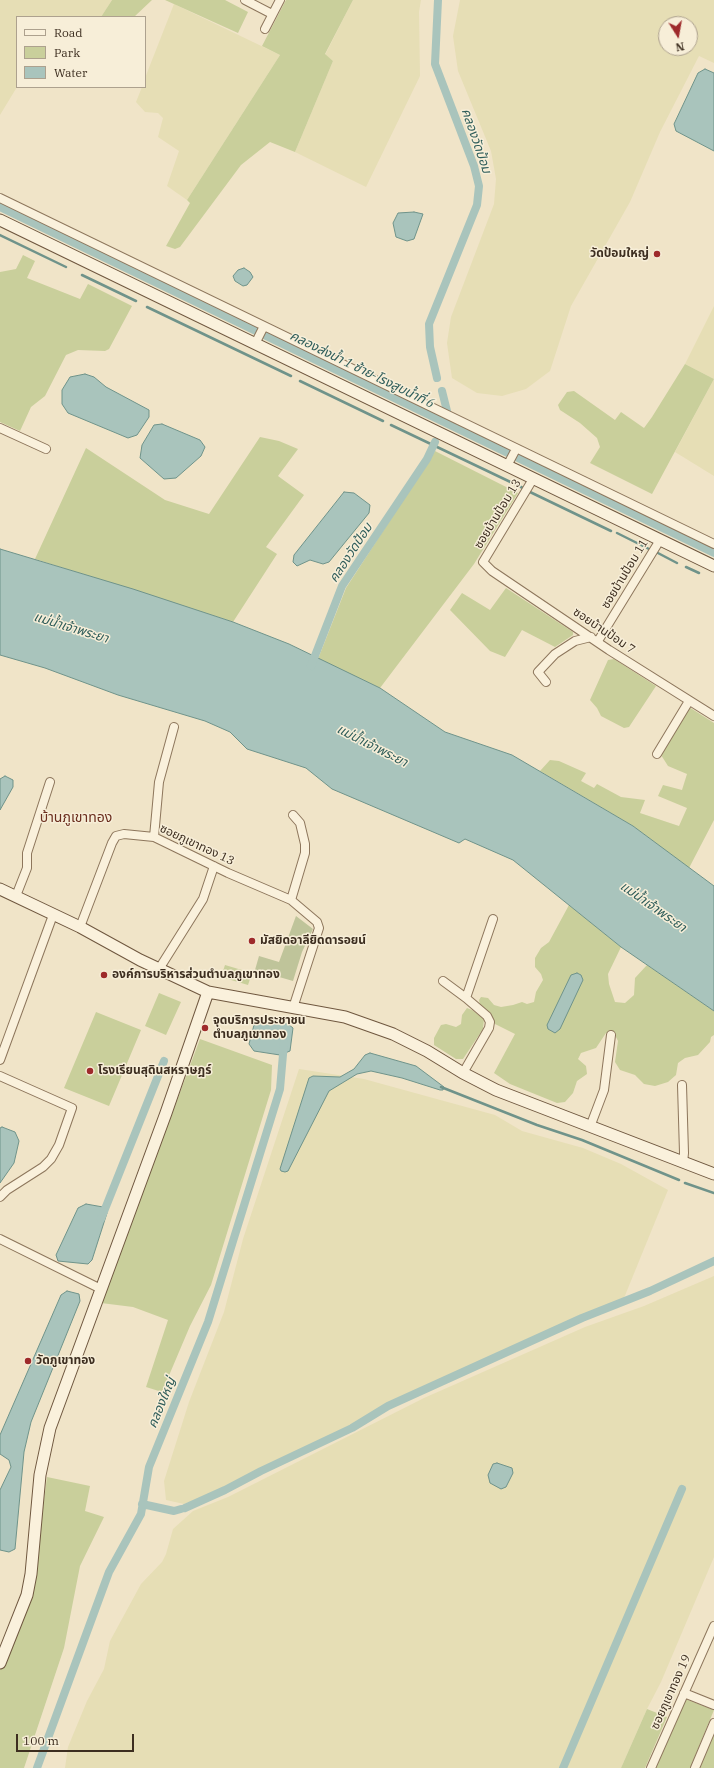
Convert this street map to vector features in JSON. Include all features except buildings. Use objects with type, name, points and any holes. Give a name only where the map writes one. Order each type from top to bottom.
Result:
[{"type":"street","points":[[245,0],[272,14]]},
{"type":"street","points":[[265,29],[280,0]]},
{"type":"street","points":[[0,198],[515,451],[714,544]]},
{"type":"street","points":[[0,220],[256,341],[508,464],[533,479],[714,566]]},
{"type":"street","points":[[256,341],[263,328]]},
{"type":"street","points":[[0,428],[46,449]]},
{"type":"street","points":[[508,464],[515,451]]},
{"type":"street","name":"ซอยบ้านป้อม 13","points":[[483,562],[533,479]]},
{"type":"street","name":"ซอยบ้านป้อม 11","points":[[595,639],[660,540]]},
{"type":"street","name":"ซอยบ้านป้อม 7","points":[[483,562],[492,571],[595,639],[609,650],[714,716]]},
{"type":"street","points":[[546,682],[538,672],[554,654],[575,641],[595,639]]},
{"type":"street","points":[[657,754],[688,701]]},
{"type":"street","points":[[154,837],[159,782],[174,727]]},
{"type":"street","points":[[16,896],[27,868],[27,853],[50,782]]},
{"type":"street","points":[[291,900],[305,853],[305,844],[300,823],[293,815]]},
{"type":"street","name":"ซอยภูเขาทอง 13","points":[[80,927],[116,836],[124,834],[154,837],[214,866],[291,900],[317,922],[319,928],[293,1008]]},
{"type":"street","points":[[159,970],[203,899],[214,866]]},
{"type":"street","points":[[0,889],[80,927],[159,970],[208,992],[345,1017],[393,1034],[427,1051],[462,1073],[496,1090],[714,1174]]},
{"type":"street","points":[[0,1060],[53,915]]},
{"type":"street","points":[[466,998],[493,919]]},
{"type":"street","points":[[443,981],[487,1016],[490,1022],[489,1028],[462,1073]]},
{"type":"street","points":[[0,1663],[27,1596],[31,1574],[40,1475],[50,1428],[166,1113],[208,992]]},
{"type":"street","points":[[590,1127],[604,1090],[611,1035]]},
{"type":"street","points":[[0,1076],[72,1108],[59,1145],[51,1159],[43,1167],[7,1190],[0,1197]]},
{"type":"street","points":[[682,1085],[683,1163]]},
{"type":"street","points":[[0,1240],[101,1289]]},
{"type":"street","name":"ซอยภูเขาทอง 19","points":[[651,1768],[714,1626]]},
{"type":"street","points":[[684,1693],[714,1705]]},
{"type":"street","points":[[694,1768],[714,1723]]},
{"type":"shaded area","points":[[0,0],[112,0],[102,16],[16,16],[16,88],[0,115]]},
{"type":"shaded area","points":[[353,0],[421,0],[419,12],[420,76],[366,187],[295,152],[333,61],[325,55]]},
{"type":"shaded area","points":[[460,0],[714,0],[714,63],[699,56],[660,132],[630,202],[571,306],[550,371],[526,389],[502,396],[477,393],[452,378],[447,343],[451,317],[494,204],[496,179],[491,151],[458,71],[453,36]]},
{"type":"shaded area","points":[[174,4],[280,55],[187,200],[167,186],[179,151],[158,137],[163,118],[158,113],[145,112],[136,102],[142,88],[146,88],[146,75]]},
{"type":"shaded area","points":[[714,306],[714,379],[685,364]]},
{"type":"shaded area","points":[[714,379],[714,476],[675,452]]},
{"type":"shaded area","points":[[299,1069],[364,1079],[495,1115],[522,1131],[583,1148],[621,1164],[668,1190],[624,1298],[398,1398],[329,1438],[220,1491],[184,1504],[166,1500],[164,1481],[189,1402],[224,1312],[243,1239]]},
{"type":"shaded area","points":[[714,1276],[714,1557],[661,1682],[647,1709],[621,1768],[65,1768],[68,1747],[87,1701],[104,1669],[110,1641],[141,1584],[162,1562],[166,1554],[173,1529],[193,1511],[228,1497],[424,1398],[585,1327],[644,1306]]},
{"type":"green space","points":[[112,0],[152,0],[135,16],[102,16]]},
{"type":"green space","points":[[165,0],[225,0],[248,12],[238,33]]},
{"type":"green space","points":[[286,0],[353,0],[325,54],[333,61],[295,152],[270,142],[241,165],[180,247],[175,249],[166,246],[190,203],[187,200],[280,55],[262,46]]},
{"type":"green space","points":[[23,255],[35,261],[27,278],[80,299],[88,284],[132,306],[109,349],[105,351],[78,350],[66,355],[45,396],[31,407],[20,431],[0,422],[0,272],[16,269]]},
{"type":"green space","points":[[685,364],[714,379],[652,494],[590,463],[600,447],[597,438],[580,423],[560,410],[558,405],[567,392],[574,391],[615,420],[621,412],[644,428]]},
{"type":"green space","points":[[260,437],[279,441],[298,449],[278,476],[304,495],[266,547],[277,554],[233,622],[35,559],[86,448],[165,500],[209,514]]},
{"type":"green space","points":[[435,451],[518,493],[474,564],[380,688],[318,659],[346,588]]},
{"type":"green space","points":[[506,588],[573,632],[573,635],[555,647],[522,630],[505,657],[490,651],[450,610],[462,593],[490,610]]},
{"type":"green space","points":[[614,659],[656,686],[629,727],[624,728],[601,716],[597,708],[590,700],[608,660]]},
{"type":"green space","points":[[689,707],[714,723],[714,820],[689,868],[633,826],[540,771],[550,760],[559,761],[586,773],[581,781],[594,788],[597,784],[621,797],[645,800],[640,813],[679,826],[687,808],[658,796],[663,785],[682,790],[687,774],[668,766],[661,755]]},
{"type":"green space","points":[[569,905],[621,947],[608,974],[609,984],[615,1002],[625,1003],[634,995],[635,978],[647,965],[714,1011],[714,1035],[711,1037],[710,1042],[698,1055],[685,1058],[678,1063],[676,1075],[668,1082],[655,1086],[644,1084],[635,1075],[620,1070],[615,1062],[618,1041],[615,1035],[606,1033],[596,1048],[581,1053],[578,1059],[586,1066],[587,1074],[577,1081],[573,1093],[565,1102],[557,1103],[510,1084],[494,1073],[515,1034],[495,1024],[491,1016],[480,1005],[479,1000],[481,997],[488,998],[494,1005],[501,1007],[522,1002],[527,1004],[534,1002],[536,992],[543,980],[541,974],[535,967],[535,958],[541,948],[549,942]]},
{"type":"green space","points":[[296,916],[313,929],[302,952],[293,981],[255,970],[259,956],[279,962]]},
{"type":"green space","points":[[225,965],[252,973],[248,985],[221,977]]},
{"type":"green space","points":[[159,993],[181,1002],[166,1035],[145,1026]]},
{"type":"green space","points":[[467,1008],[484,1019],[483,1029],[463,1059],[456,1059],[434,1045],[434,1038],[441,1025],[446,1024],[456,1027],[461,1024],[462,1015]]},
{"type":"green space","points":[[96,1012],[141,1030],[109,1106],[64,1088]]},
{"type":"green space","points":[[200,1039],[272,1065],[271,1090],[211,1285],[190,1326],[162,1392],[146,1387],[168,1320],[133,1307],[101,1303]]},
{"type":"green space","points":[[47,1477],[90,1486],[85,1511],[104,1517],[80,1566],[64,1648],[24,1768],[0,1768],[0,1670],[27,1604],[36,1562]]},
{"type":"green space","points":[[685,1699],[714,1710],[690,1768],[655,1768]]},
{"type":"green space","points":[[647,1709],[667,1717],[645,1768],[621,1768]]},
{"type":"green space","points":[[714,1733],[714,1768],[700,1768]]},
{"type":"water","points":[[705,69],[714,73],[714,151],[676,131],[674,124],[698,73]]},
{"type":"water","points":[[414,212],[423,214],[414,239],[407,241],[396,237],[393,223],[398,213]]},
{"type":"water","points":[[244,268],[250,272],[253,277],[247,285],[243,286],[235,281],[233,276],[238,270]]},
{"type":"water","points":[[85,374],[94,377],[106,387],[149,410],[149,417],[137,435],[128,438],[68,413],[62,404],[62,390],[70,377]]},
{"type":"water","points":[[162,424],[200,440],[205,447],[201,456],[176,478],[164,479],[140,458],[142,445],[154,425]]},
{"type":"water","points":[[344,492],[354,493],[370,505],[369,513],[329,562],[323,564],[310,560],[297,566],[293,562],[294,555]]},
{"type":"water","name":"แม่น้ำเจ้าพระยา","points":[[0,549],[133,589],[233,622],[289,644],[380,688],[445,732],[512,755],[633,826],[714,886],[714,1011],[621,947],[513,860],[465,839],[459,843],[332,789],[306,768],[247,749],[230,732],[205,721],[118,695],[45,668],[0,655]]},
{"type":"water","points":[[5,776],[13,780],[13,787],[0,810],[0,779]]},
{"type":"water","points":[[577,973],[581,975],[583,980],[560,1029],[555,1033],[548,1029],[547,1025],[571,975]]},
{"type":"water","points":[[259,1021],[288,1024],[293,1028],[290,1051],[280,1055],[254,1051],[249,1044],[254,1025]]},
{"type":"water","points":[[370,1053],[416,1066],[444,1087],[443,1090],[371,1071],[357,1074],[329,1091],[288,1171],[281,1171],[280,1169],[309,1078],[313,1076],[340,1077],[354,1069],[365,1055]]},
{"type":"water","points":[[2,1127],[15,1132],[19,1141],[14,1163],[0,1183],[0,1128]]},
{"type":"water","points":[[86,1204],[103,1207],[107,1213],[92,1260],[88,1264],[58,1261],[56,1255],[78,1208]]},
{"type":"water","points":[[67,1291],[79,1294],[80,1301],[31,1422],[24,1452],[15,1549],[9,1552],[0,1550],[0,1490],[11,1467],[9,1460],[0,1454],[0,1435],[61,1295]]},
{"type":"water","points":[[497,1463],[512,1468],[513,1473],[506,1487],[501,1489],[490,1483],[488,1475],[493,1464]]},
{"type":"waterway","name":"คลองวัดป้อม","points":[[437,378],[430,347],[429,324],[477,205],[479,186],[474,166],[435,64],[438,0]]},
{"type":"waterway","name":"คลองส่งน้ำ 1 ซ้าย-โรงสูบน้ำที่ 6","points":[[0,207],[714,553]]},
{"type":"waterway","points":[[0,235],[66,267]]},
{"type":"waterway","points":[[82,275],[136,301]]},
{"type":"waterway","points":[[147,307],[291,376]]},
{"type":"waterway","points":[[300,381],[383,421]]},
{"type":"waterway","name":"คลองวัดป้อม","points":[[442,391],[447,411]]},
{"type":"waterway","points":[[391,425],[523,488]]},
{"type":"waterway","name":"คลองวัดป้อม","points":[[311,666],[342,586],[427,459],[435,442]]},
{"type":"waterway","points":[[530,492],[611,531]]},
{"type":"waterway","points":[[617,533],[651,550]]},
{"type":"waterway","points":[[656,552],[677,563]]},
{"type":"waterway","points":[[686,567],[699,573]]},
{"type":"waterway","name":"คลองใหญ่","points":[[37,1768],[109,1572],[141,1514],[149,1467],[208,1322],[280,1089],[284,1043]]},
{"type":"waterway","points":[[101,1219],[164,1061]]},
{"type":"waterway","points":[[441,1087],[537,1125],[582,1140],[679,1180]]},
{"type":"waterway","points":[[685,1183],[714,1193]]},
{"type":"waterway","points":[[185,1508],[352,1428],[388,1406],[582,1318],[650,1291],[714,1261]]},
{"type":"waterway","points":[[563,1768],[682,1489]]},
{"type":"waterway","points":[[142,1504],[174,1511],[181,1509]]},
{"type":"place","name":"วัดป้อมใหญ่","points":[[657,254]]},
{"type":"place","name":"มัสยิดอาลียิดดารอยน์","points":[[252,941]]},
{"type":"place","name":"องค์การบริหารส่วนตำบลภูเขาทอง","points":[[104,975]]},
{"type":"place","name":"จุดบริการประชาชน ตำบลภูเขาทอง","points":[[205,1028]]},
{"type":"place","name":"โรงเรียนสุดินสหราษฎร์","points":[[90,1071]]},
{"type":"place","name":"วัดภูเขาทอง","points":[[28,1361]]},
{"type":"district","name":"บ้านภูเขาทอง","points":[[76,818]]}]
